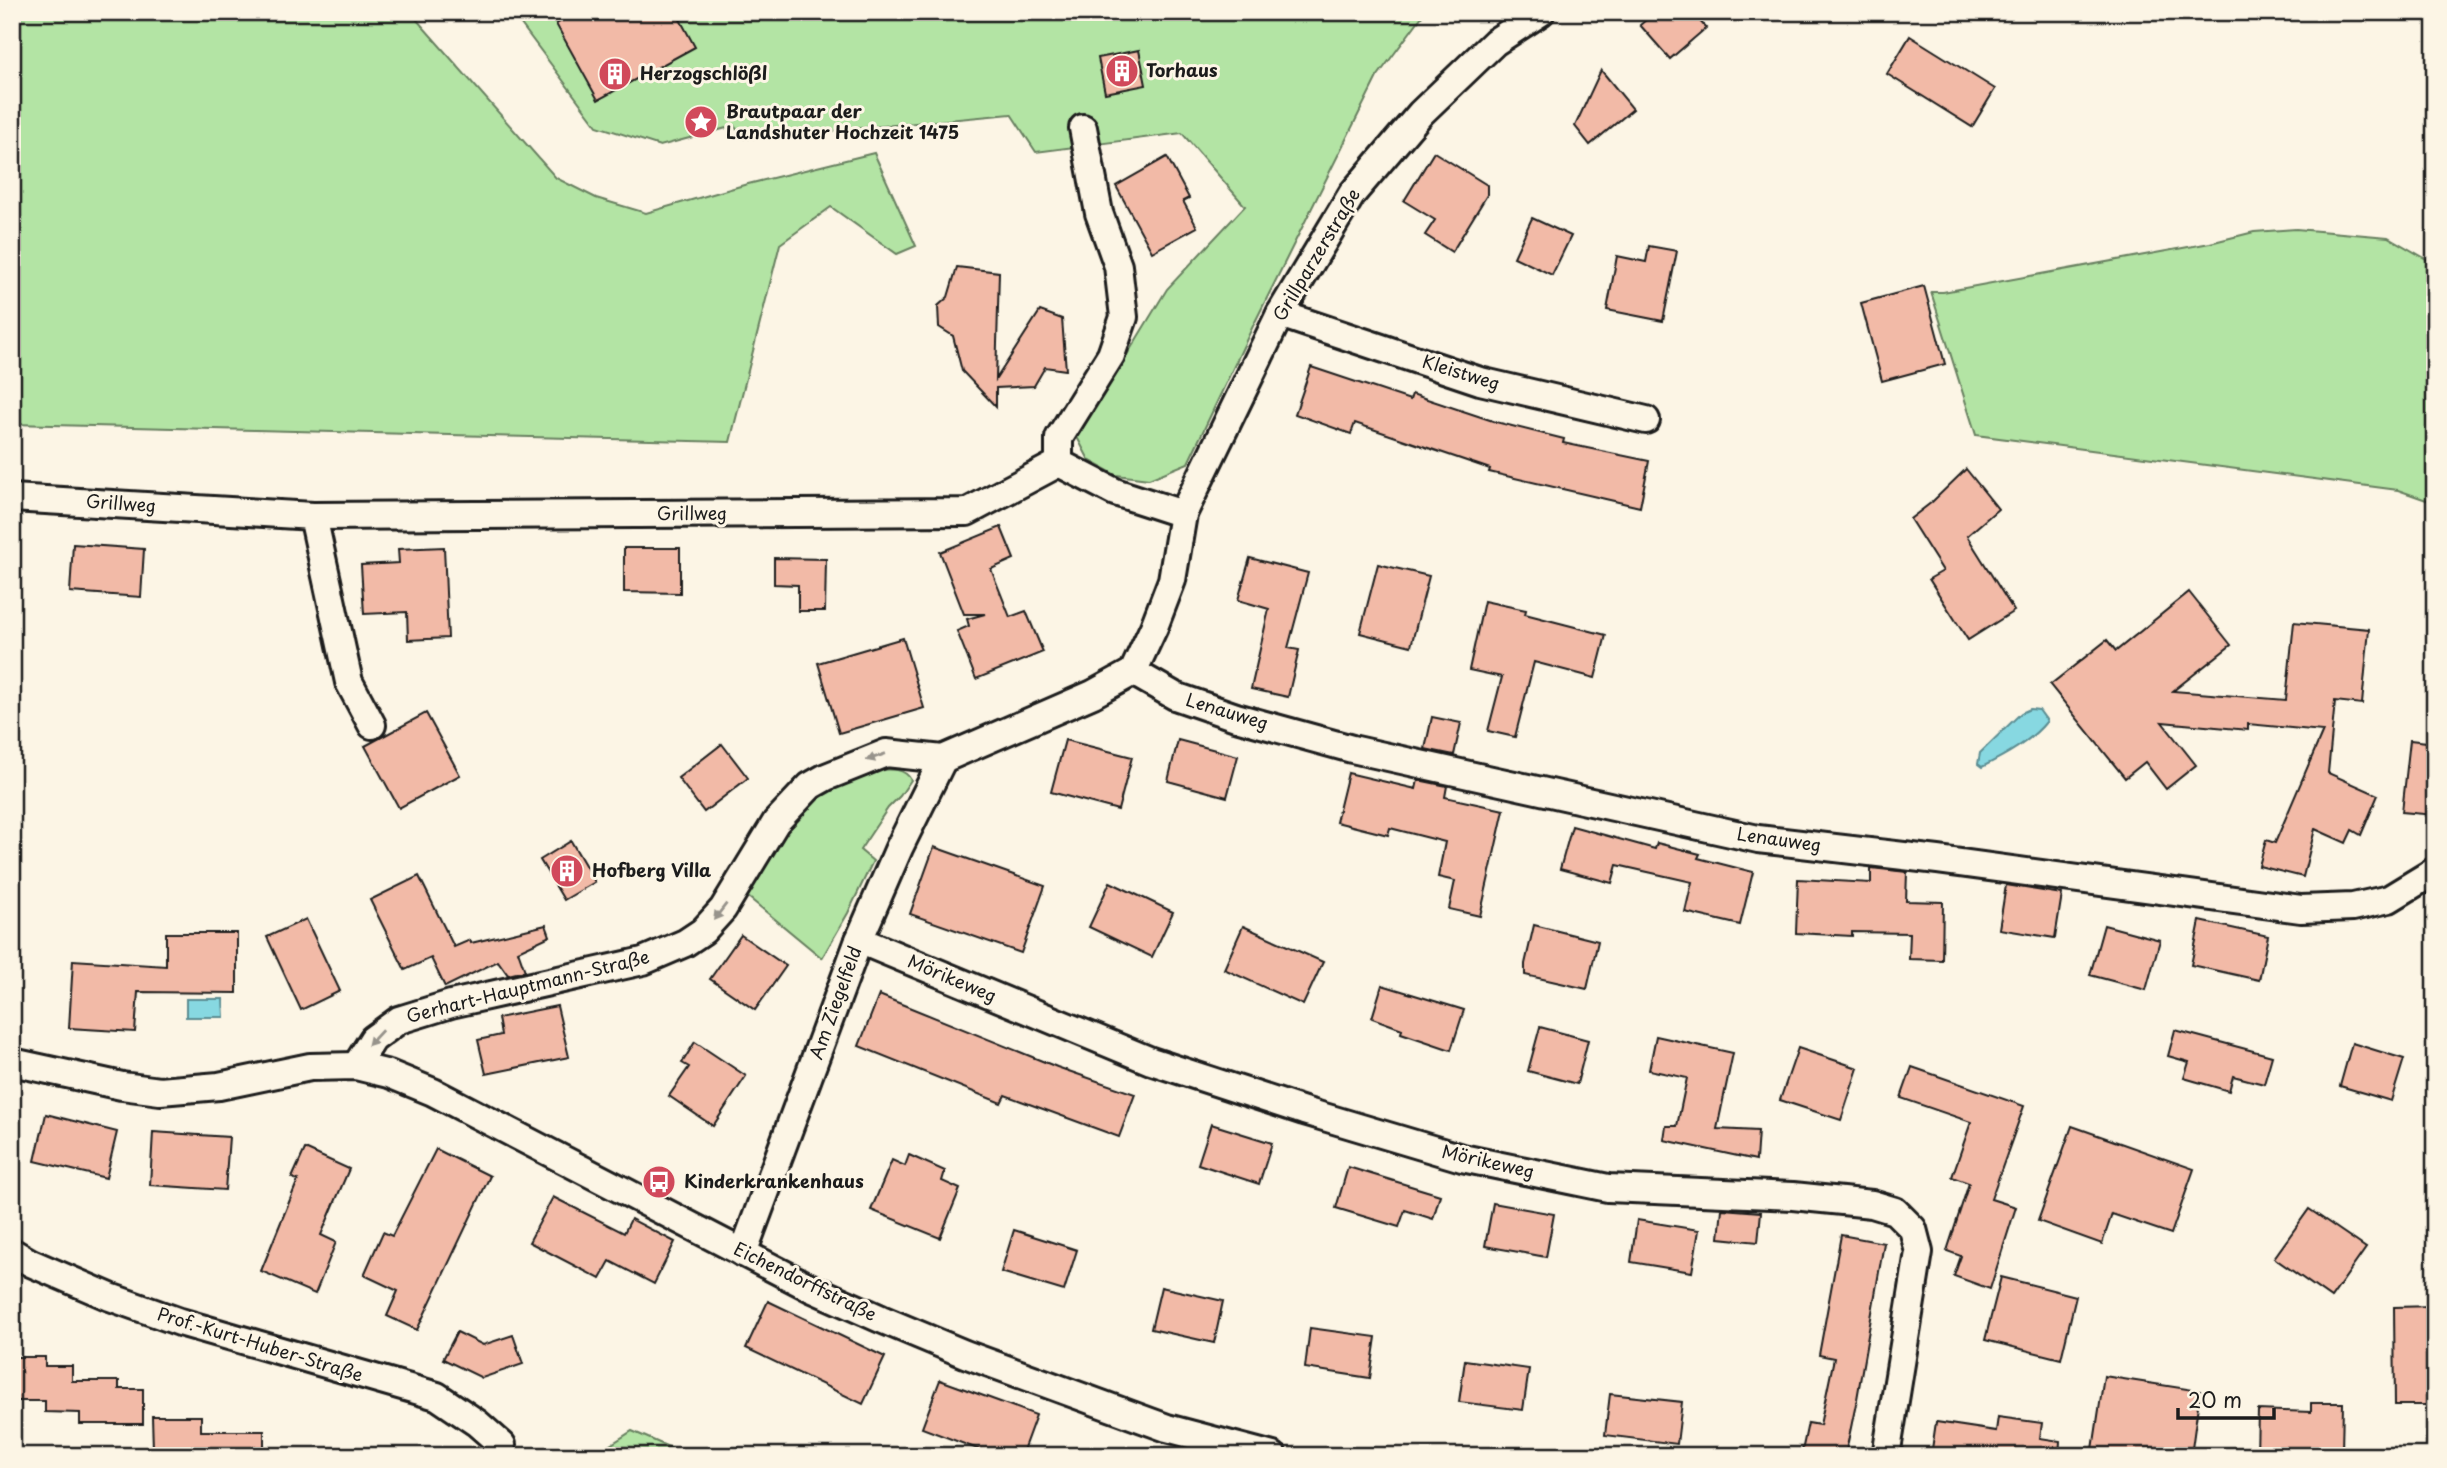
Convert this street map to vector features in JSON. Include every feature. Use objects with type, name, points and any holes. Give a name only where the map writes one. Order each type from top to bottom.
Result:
[{"type":"street","name":"Grillparzerstraße","points":[[1183,514],[1280,314],[1352,194],[1421,113],[1495,42],[1541,12]]},
{"type":"street","points":[[1083,128],[1099,213],[1118,266],[1124,317],[1111,355],[1059,438],[1059,463],[1115,492],[1183,514],[1172,580],[1133,671]]},
{"type":"street","name":"Kleistweg","points":[[1280,314],[1480,381],[1646,420]]},
{"type":"street","name":"Grillweg","points":[[12,498],[313,516],[967,512],[1059,463]]},
{"type":"street","points":[[313,516],[349,682],[372,725]]},
{"type":"street","name":"Gerhart-Hauptmann-Straße","points":[[356,1066],[373,1040],[399,1020],[452,1004],[643,961],[685,943],[703,931],[723,909],[776,822],[810,786],[843,769],[886,753],[943,759],[1093,694],[1133,671]]},
{"type":"street","name":"Lenauweg","points":[[1133,671],[1175,696],[1236,717],[1352,749],[1758,839],[2301,908],[2353,907],[2389,899],[2435,871]]},
{"type":"street","name":"Am Ziegelfeld","points":[[743,1253],[859,940],[899,848],[943,759]]},
{"type":"street","name":"Mörikeweg","points":[[859,940],[1151,1062],[1462,1158],[1608,1188],[1848,1200],[1895,1211],[1913,1229],[1919,1252],[1886,1456]]},
{"type":"street","points":[[12,1062],[122,1086],[159,1091],[219,1086],[310,1067],[356,1066]]},
{"type":"street","name":"Eichendorffstraße","points":[[356,1066],[389,1074],[433,1092],[811,1288],[965,1354],[1167,1428],[1273,1456]]},
{"type":"street","name":"Prof.-Kurt-Huber-Straße","points":[[12,1252],[110,1297],[180,1322],[437,1396],[477,1423],[502,1445]]},
{"type":"green space","points":[[12,12],[410,12],[556,178],[596,198],[646,213],[744,185],[874,153],[916,246],[897,254],[831,207],[780,244],[730,442],[12,424]]},
{"type":"green space","points":[[512,12],[1425,12],[1377,77],[1188,463],[1149,479],[1116,475],[1089,460],[1077,437],[1167,289],[1245,206],[1182,133],[1036,152],[1011,114],[745,139],[734,126],[660,146],[597,126]]},
{"type":"green space","points":[[2296,229],[2388,237],[2435,264],[2435,503],[2398,490],[1976,435],[1931,292],[2210,243],[2254,232]]},
{"type":"green space","points":[[879,770],[901,771],[911,780],[888,808],[860,850],[873,861],[822,958],[742,892],[800,808],[817,795]]},
{"type":"green space","points":[[632,1431],[689,1456],[593,1456]]},
{"type":"water","points":[[2030,709],[2039,710],[2047,721],[2040,729],[2000,758],[1982,767],[1978,764],[1980,753],[2021,713]]},
{"type":"water","points":[[186,999],[223,999],[224,1017],[186,1017]]},
{"type":"building","name":"Herzogschlößl","points":[[578,12],[676,12],[695,47],[598,100],[556,24]]},
{"type":"building","points":[[1655,12],[1692,12],[1706,28],[1670,59],[1640,25]]},
{"type":"building","points":[[1910,36],[1995,89],[1972,127],[1887,74]]},
{"type":"building","name":"Torhaus","points":[[1139,50],[1146,85],[1105,93],[1098,58]]},
{"type":"building","points":[[1601,70],[1633,109],[1590,145],[1575,126]]},
{"type":"building","points":[[1434,152],[1487,185],[1487,195],[1452,252],[1425,235],[1435,220],[1404,201]]},
{"type":"building","points":[[1167,157],[1189,198],[1183,201],[1197,227],[1152,252],[1116,186]]},
{"type":"building","points":[[1532,218],[1571,236],[1552,275],[1514,257]]},
{"type":"building","points":[[1649,246],[1677,251],[1663,321],[1607,310],[1617,256],[1646,262]]},
{"type":"building","points":[[957,267],[999,272],[996,379],[1040,311],[1062,319],[1066,370],[1045,367],[1034,386],[996,388],[996,407],[962,371],[953,336],[939,327],[938,306],[948,297]]},
{"type":"building","points":[[1924,286],[1945,364],[1882,381],[1861,303]]},
{"type":"building","points":[[1311,367],[1410,400],[1412,394],[1496,422],[1564,439],[1563,443],[1649,461],[1640,507],[1489,472],[1490,469],[1355,423],[1351,434],[1295,414]]},
{"type":"building","points":[[1966,469],[1998,509],[1967,536],[2014,611],[1968,640],[1929,579],[1943,571],[1910,519]]},
{"type":"building","points":[[1001,527],[1014,559],[991,569],[1010,617],[1026,611],[1043,652],[976,679],[957,631],[969,626],[967,619],[985,614],[964,614],[940,552]]},
{"type":"building","points":[[73,544],[144,549],[141,597],[70,592]]},
{"type":"building","points":[[444,547],[448,638],[408,640],[407,612],[364,614],[361,565],[399,563],[398,549]]},
{"type":"building","points":[[624,548],[680,548],[680,593],[624,592]]},
{"type":"building","points":[[774,558],[826,559],[825,611],[798,611],[798,585],[774,584]]},
{"type":"building","points":[[1250,558],[1308,573],[1288,648],[1299,650],[1288,697],[1251,689],[1269,609],[1238,600]]},
{"type":"building","points":[[1378,564],[1429,576],[1411,646],[1360,633]]},
{"type":"building","points":[[2189,592],[2231,645],[2173,691],[2286,700],[2294,622],[2369,629],[2362,704],[2335,701],[2328,773],[2378,795],[2361,835],[2352,830],[2346,843],[2315,829],[2303,877],[2259,866],[2266,840],[2275,843],[2323,731],[2248,724],[2248,730],[2162,722],[2196,765],[2166,789],[2145,762],[2125,778],[2050,685],[2107,640],[2116,651]]},
{"type":"building","points":[[1484,601],[1526,610],[1525,614],[1606,635],[1595,678],[1534,662],[1515,737],[1488,731],[1502,677],[1469,670]]},
{"type":"building","points":[[903,638],[924,708],[839,733],[818,663]]},
{"type":"building","points":[[426,713],[460,775],[399,808],[365,746]]},
{"type":"building","points":[[1432,717],[1461,723],[1454,755],[1425,749]]},
{"type":"building","points":[[1065,740],[1132,757],[1118,810],[1051,792]]},
{"type":"building","points":[[1178,740],[1238,756],[1227,797],[1168,781]]},
{"type":"building","points":[[2410,740],[2435,743],[2435,815],[2402,812]]},
{"type":"building","points":[[722,744],[748,778],[704,812],[678,778]]},
{"type":"building","points":[[1348,773],[1416,789],[1418,780],[1447,786],[1445,797],[1504,810],[1480,916],[1449,909],[1455,881],[1438,877],[1445,842],[1390,828],[1388,835],[1336,822]]},
{"type":"building","points":[[1572,826],[1655,849],[1657,843],[1700,854],[1698,858],[1753,872],[1740,925],[1685,912],[1692,882],[1617,865],[1612,883],[1560,869]]},
{"type":"building","name":"Hofberg Villa","points":[[571,841],[595,882],[564,900],[540,860]]},
{"type":"building","points":[[934,847],[1045,886],[1021,953],[910,914]]},
{"type":"building","points":[[1871,868],[1907,872],[1906,901],[1943,902],[1942,960],[1909,959],[1910,933],[1852,932],[1852,936],[1796,933],[1798,879],[1871,883]]},
{"type":"building","points":[[419,876],[454,947],[470,940],[471,943],[546,925],[550,936],[518,951],[525,971],[508,975],[498,961],[445,987],[431,958],[405,970],[370,900]]},
{"type":"building","points":[[1110,882],[1173,912],[1152,957],[1089,927]]},
{"type":"building","points":[[2006,885],[2062,894],[2055,938],[1999,929]]},
{"type":"building","points":[[306,919],[340,991],[301,1010],[267,937]]},
{"type":"building","points":[[2200,921],[2268,936],[2259,980],[2191,965]]},
{"type":"building","points":[[1534,925],[1598,941],[1587,989],[1525,975]]},
{"type":"building","points":[[2104,925],[2160,940],[2146,990],[2090,975]]},
{"type":"building","points":[[1243,926],[1323,962],[1303,1005],[1224,969]]},
{"type":"building","points":[[166,933],[237,933],[237,993],[138,992],[135,1032],[69,1028],[73,960],[166,966]]},
{"type":"building","points":[[741,935],[786,966],[755,1010],[710,979]]},
{"type":"building","points":[[1382,985],[1464,1010],[1451,1050],[1401,1033],[1402,1029],[1372,1018]]},
{"type":"building","points":[[879,995],[1057,1067],[1135,1094],[1119,1137],[1005,1095],[1001,1103],[859,1046]]},
{"type":"building","points":[[557,1006],[569,1057],[486,1074],[478,1040],[501,1035],[498,1018]]},
{"type":"building","points":[[1540,1027],[1588,1040],[1577,1084],[1528,1071]]},
{"type":"building","points":[[2175,1030],[2272,1056],[2264,1084],[2233,1076],[2229,1091],[2184,1078],[2189,1062],[2168,1056]]},
{"type":"building","points":[[1656,1036],[1733,1053],[1717,1129],[1758,1131],[1756,1160],[1664,1140],[1666,1126],[1677,1126],[1687,1078],[1649,1070]]},
{"type":"building","points":[[695,1042],[746,1076],[713,1126],[669,1096],[689,1067],[682,1063]]},
{"type":"building","points":[[2352,1043],[2404,1059],[2391,1101],[2340,1086]]},
{"type":"building","points":[[1798,1048],[1858,1068],[1841,1120],[1780,1100]]},
{"type":"building","points":[[1912,1067],[2024,1106],[1991,1199],[2016,1207],[1990,1289],[1954,1276],[1961,1256],[1947,1251],[1969,1183],[1952,1177],[1971,1122],[1901,1098]]},
{"type":"building","points":[[46,1114],[117,1132],[106,1178],[35,1161]]},
{"type":"building","points":[[1211,1124],[1272,1143],[1259,1184],[1198,1164]]},
{"type":"building","points":[[2072,1126],[2194,1169],[2171,1234],[2112,1214],[2102,1244],[2038,1221]]},
{"type":"building","points":[[153,1132],[229,1137],[225,1190],[150,1185]]},
{"type":"building","points":[[305,1149],[349,1169],[321,1235],[336,1242],[315,1294],[261,1271],[298,1180],[292,1178]]},
{"type":"building","points":[[436,1149],[490,1176],[417,1330],[387,1316],[398,1291],[364,1275],[383,1232],[392,1236]]},
{"type":"building","points":[[909,1155],[945,1171],[942,1181],[960,1189],[940,1238],[871,1210],[892,1160],[905,1166]]},
{"type":"building","points":[[1348,1167],[1440,1195],[1433,1219],[1405,1210],[1399,1227],[1336,1208]]},
{"type":"building","points":[[553,1197],[624,1233],[631,1219],[675,1242],[654,1284],[610,1261],[600,1279],[529,1242]]},
{"type":"building","points":[[1493,1203],[1554,1214],[1546,1257],[1485,1246]]},
{"type":"building","points":[[1722,1209],[1761,1212],[1758,1242],[1719,1238]]},
{"type":"building","points":[[2309,1209],[2366,1248],[2331,1298],[2274,1258]]},
{"type":"building","points":[[1637,1220],[1699,1230],[1692,1272],[1631,1262]]},
{"type":"building","points":[[1014,1230],[1077,1250],[1064,1291],[1001,1272]]},
{"type":"building","points":[[1841,1235],[1884,1243],[1857,1399],[1845,1456],[1801,1456],[1808,1423],[1820,1425],[1834,1358],[1819,1355]]},
{"type":"building","points":[[2001,1277],[2076,1296],[2061,1359],[1985,1340]]},
{"type":"building","points":[[1161,1287],[1223,1301],[1214,1343],[1151,1329]]},
{"type":"building","points":[[768,1301],[885,1357],[863,1404],[746,1348]]},
{"type":"building","points":[[2435,1306],[2435,1405],[2395,1405],[2394,1307]]},
{"type":"building","points":[[1310,1328],[1376,1337],[1370,1378],[1305,1368]]},
{"type":"building","points":[[457,1332],[483,1345],[513,1335],[523,1364],[482,1378],[443,1359]]},
{"type":"building","points":[[12,1357],[45,1357],[45,1366],[72,1366],[72,1381],[119,1381],[119,1389],[143,1389],[143,1424],[80,1424],[80,1413],[45,1412],[45,1401],[12,1401]]},
{"type":"building","points":[[1465,1360],[1529,1369],[1523,1410],[1459,1402]]},
{"type":"building","points":[[2104,1376],[2200,1391],[2191,1456],[2160,1452],[2159,1456],[2092,1456]]},
{"type":"building","points":[[940,1380],[1036,1415],[1021,1456],[996,1456],[922,1428]]},
{"type":"building","points":[[1610,1394],[1682,1402],[1677,1444],[1605,1435]]},
{"type":"building","points":[[2311,1403],[2343,1403],[2342,1452],[2304,1451],[2304,1456],[2257,1456],[2258,1410],[2311,1412]]},
{"type":"building","points":[[152,1416],[201,1416],[201,1431],[264,1431],[264,1456],[187,1456],[187,1449],[153,1449]]},
{"type":"building","points":[[1998,1417],[2042,1423],[2040,1438],[2060,1441],[2059,1456],[1931,1456],[1936,1422],[1996,1431]]},
{"type":"place","name":"Torhaus","points":[[1122,71]]},
{"type":"place","name":"Herzogschlößl","points":[[615,74]]},
{"type":"place","name":"Brautpaar der Landshuter Hochzeit 1475","points":[[701,122]]},
{"type":"place","name":"Hofberg Villa","points":[[567,871]]},
{"type":"place","name":"Kinderkrankenhaus","points":[[659,1182]]}]
